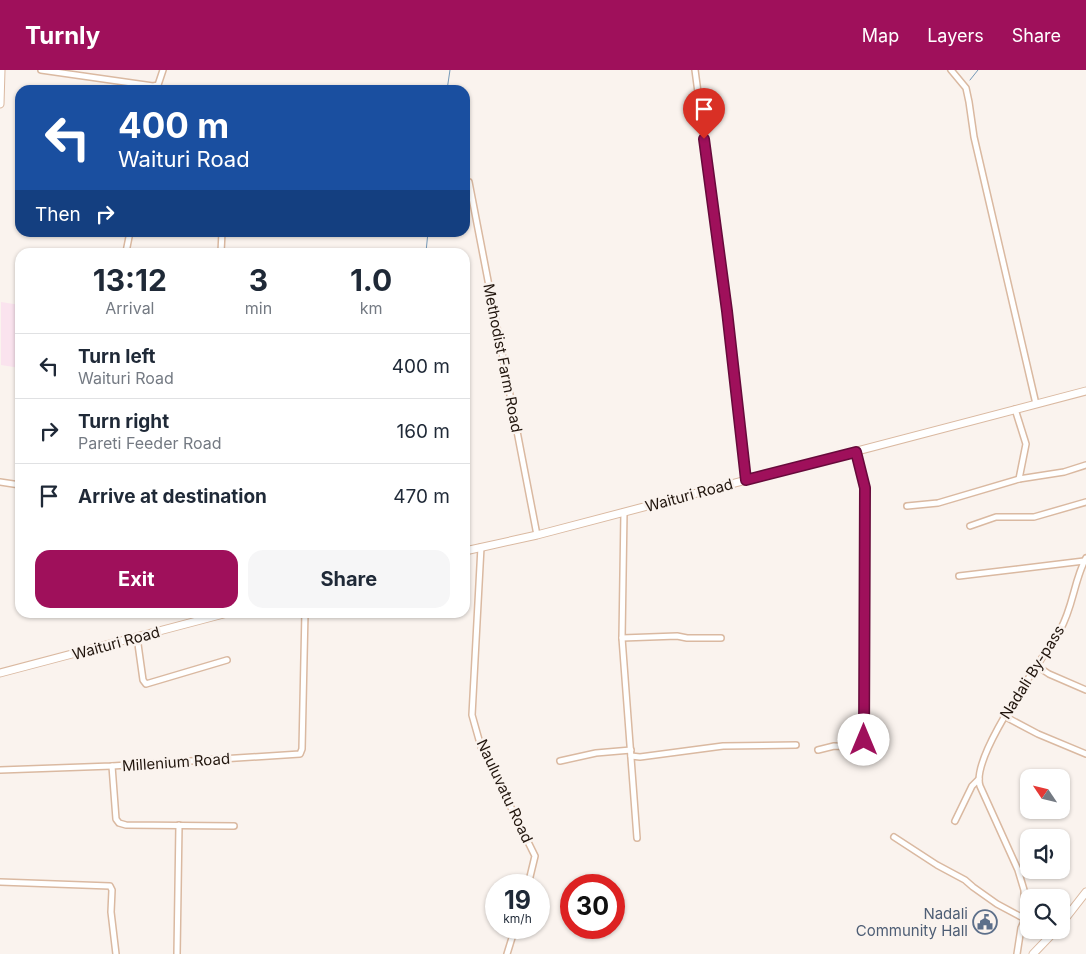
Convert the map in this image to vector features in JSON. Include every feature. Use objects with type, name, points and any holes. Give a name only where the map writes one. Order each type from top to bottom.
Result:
[{"type":"main road","points":[[0,104],[1,70]]},
{"type":"main road","name":"Waituri Road","points":[[470,550],[537,535],[1086,391]]},
{"type":"main road","name":"Waituri Road","points":[[0,673],[211,618]]},
{"type":"main road","points":[[1070,912],[1086,892]]},
{"type":"main road","points":[[1032,954],[1047,939]]},
{"type":"street","points":[[41,70],[146,85]]},
{"type":"street","points":[[159,85],[163,70]]},
{"type":"street","points":[[695,70],[727,311],[746,480]]},
{"type":"street","points":[[951,70],[966,88],[974,138],[1036,404]]},
{"type":"street","name":"Methodist Farm Road","points":[[470,187],[537,535]]},
{"type":"street","points":[[1015,409],[1026,444],[1018,479]]},
{"type":"street","points":[[818,750],[829,746],[857,747],[864,740],[865,488],[856,452]]},
{"type":"street","points":[[907,506],[938,503],[1018,479],[1064,472],[1086,465]]},
{"type":"street","points":[[0,482],[15,484]]},
{"type":"street","points":[[970,526],[996,518],[1034,517],[1086,502]]},
{"type":"street","points":[[624,512],[622,638],[637,838]]},
{"type":"street","name":"Nauluvatu Road","points":[[480,547],[472,715],[481,747],[535,856],[531,874]]},
{"type":"street","points":[[959,576],[1085,559]]},
{"type":"street","name":"Nadali By-pass","points":[[1023,889],[1018,870],[980,786],[979,779],[990,745],[1004,716],[1061,628],[1085,559]]},
{"type":"street","points":[[197,618],[197,622]]},
{"type":"street","name":"Millenium Road","points":[[0,770],[112,766],[300,754],[302,749],[305,618]]},
{"type":"street","points":[[622,638],[677,636],[687,638],[721,638]]},
{"type":"street","points":[[137,637],[143,680],[146,684],[227,660]]},
{"type":"street","points":[[1037,666],[1049,674],[1086,690]]},
{"type":"street","points":[[1004,716],[1038,734],[1086,754]]},
{"type":"street","points":[[560,761],[596,753],[631,753],[640,757],[723,746],[796,745]]},
{"type":"street","name":"Millenium Road","points":[[112,766],[117,822],[126,825],[179,825]]},
{"type":"street","points":[[955,821],[972,786],[979,779]]},
{"type":"street","points":[[177,954],[179,825],[234,826]]},
{"type":"street","points":[[894,837],[965,880],[997,904],[1020,916]]},
{"type":"street","points":[[0,882],[110,886],[112,890],[111,912],[116,954]]},
{"type":"street","points":[[507,954],[512,939]]},
{"type":"street","name":"Nadali By-pass","points":[[1018,953],[1020,939]]},
{"type":"shaded area","points":[[1,302],[15,304],[15,367],[1,365]]},
{"type":"waterway","points":[[448,85],[450,70]]},
{"type":"waterway","points":[[970,80],[978,70]]},
{"type":"waterway","points":[[426,248],[428,237]]},
{"type":"place","name":"Nadali Community Hall","points":[[985,922]]},
{"type":"route","points":[[704,139],[727,311],[746,480],[856,452],[865,488],[864,740]]}]
